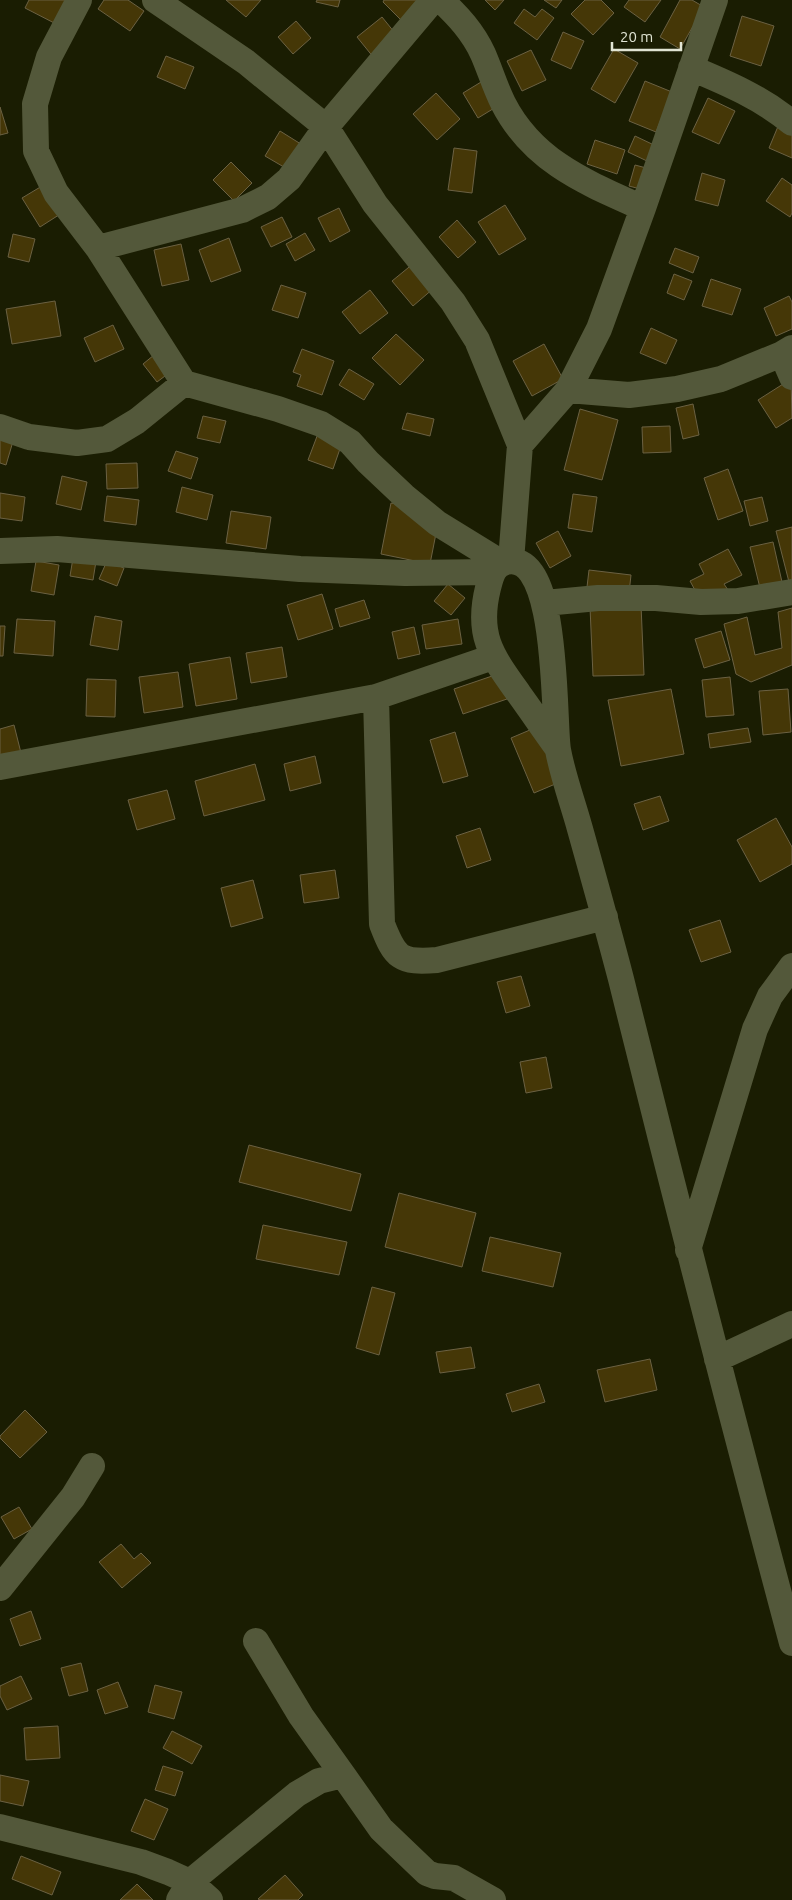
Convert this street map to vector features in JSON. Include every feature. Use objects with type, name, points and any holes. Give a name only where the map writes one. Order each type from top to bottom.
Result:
[{"type":"street","points":[[79,0],[49,57],[35,104],[36,151],[56,193],[98,248],[184,383],[278,409],[321,424],[350,442],[404,496],[437,524],[502,565]]},
{"type":"street","points":[[98,248],[242,210],[268,197],[289,179],[326,127],[433,0]]},
{"type":"street","points":[[441,0],[462,20],[472,34],[483,53],[503,104],[523,132],[544,156],[586,183],[644,208]]},
{"type":"street","points":[[520,445],[568,390],[598,329],[644,208],[715,0]]},
{"type":"street","points":[[162,2],[246,62],[326,127],[375,204],[453,302],[477,340],[520,445],[502,565],[484,617],[486,636],[493,657],[558,749]]},
{"type":"street","points":[[691,68],[739,88],[792,123]]},
{"type":"street","points":[[568,390],[629,395],[677,389],[789,360]]},
{"type":"street","points":[[0,428],[29,437],[77,443],[107,439],[137,421],[184,383]]},
{"type":"street","points":[[0,551],[57,549],[300,569],[405,573],[502,565],[521,565],[529,571],[545,603],[550,628],[558,749],[605,917],[688,1250],[792,1643]]},
{"type":"street","points":[[545,603],[598,598],[656,598],[720,602],[776,596],[792,592]]},
{"type":"street","points":[[0,767],[376,697],[493,657]]},
{"type":"street","points":[[376,697],[382,924],[391,948],[402,957],[419,961],[438,960],[605,917]]},
{"type":"street","points":[[688,1250],[755,1029],[770,996],[792,966]]},
{"type":"street","points":[[717,1359],[792,1324]]},
{"type":"street","points":[[0,1588],[73,1498],[92,1466]]},
{"type":"street","points":[[256,1641],[301,1716],[381,1829],[427,1873],[454,1878],[493,1900]]},
{"type":"street","points":[[185,1891],[297,1794],[319,1781],[343,1775]]},
{"type":"street","points":[[0,1826],[141,1862],[185,1891],[210,1900]]},
{"type":"building","points":[[29,0],[67,0],[62,27],[25,8]]},
{"type":"building","points":[[104,0],[128,0],[144,11],[130,31],[98,9]]},
{"type":"building","points":[[226,0],[261,0],[246,17]]},
{"type":"building","points":[[317,0],[340,0],[338,7],[316,2]]},
{"type":"building","points":[[384,0],[424,0],[403,22],[383,2]]},
{"type":"building","points":[[485,0],[504,0],[495,10]]},
{"type":"building","points":[[544,0],[562,0],[556,8]]},
{"type":"building","points":[[585,0],[601,0],[614,13],[593,35],[571,14]]},
{"type":"building","points":[[629,0],[661,0],[645,22],[624,7]]},
{"type":"building","points":[[680,0],[692,0],[704,7],[680,49],[660,37]]},
{"type":"building","points":[[524,9],[535,17],[542,9],[554,18],[537,40],[514,23]]},
{"type":"building","points":[[742,16],[774,26],[761,66],[730,56]]},
{"type":"building","points":[[382,17],[399,38],[374,58],[357,37]]},
{"type":"building","points":[[296,21],[311,38],[293,54],[278,37]]},
{"type":"building","points":[[563,32],[584,41],[571,69],[551,60]]},
{"type":"building","points":[[614,49],[638,63],[615,103],[591,89]]},
{"type":"building","points":[[531,50],[546,80],[522,91],[507,61]]},
{"type":"building","points":[[166,56],[194,67],[185,89],[157,77]]},
{"type":"building","points":[[486,79],[501,104],[478,118],[463,93]]},
{"type":"building","points":[[645,81],[672,92],[656,132],[629,121]]},
{"type":"building","points":[[436,93],[460,119],[437,140],[413,114]]},
{"type":"building","points":[[708,98],[735,111],[719,144],[692,132]]},
{"type":"building","points":[[0,107],[8,133],[0,135]]},
{"type":"building","points":[[779,124],[792,129],[792,158],[769,148]]},
{"type":"building","points":[[280,131],[304,146],[289,170],[265,156]]},
{"type":"building","points":[[635,136],[654,145],[647,161],[628,152]]},
{"type":"building","points":[[595,140],[625,150],[617,174],[587,164]]},
{"type":"building","points":[[454,148],[477,151],[472,193],[448,190]]},
{"type":"building","points":[[231,162],[252,183],[234,201],[213,180]]},
{"type":"building","points":[[635,165],[650,169],[644,190],[629,186]]},
{"type":"building","points":[[702,173],[725,180],[718,206],[695,200]]},
{"type":"building","points":[[782,178],[792,185],[792,213],[790,217],[766,201]]},
{"type":"building","points":[[47,183],[65,211],[40,227],[22,198]]},
{"type":"building","points":[[505,205],[526,239],[499,255],[478,222]]},
{"type":"building","points":[[339,208],[350,231],[330,242],[318,218]]},
{"type":"building","points":[[282,217],[292,237],[271,247],[261,227]]},
{"type":"building","points":[[457,220],[476,242],[458,258],[439,237]]},
{"type":"building","points":[[305,233],[315,250],[295,261],[286,244]]},
{"type":"building","points":[[13,234],[35,239],[29,262],[8,257]]},
{"type":"building","points":[[229,238],[241,271],[211,282],[199,250]]},
{"type":"building","points":[[181,244],[189,280],[162,286],[154,250]]},
{"type":"building","points":[[675,248],[699,257],[693,273],[669,263]]},
{"type":"building","points":[[414,263],[434,288],[413,306],[392,281]]},
{"type":"building","points":[[674,274],[692,281],[684,300],[667,293]]},
{"type":"building","points":[[711,279],[741,289],[732,315],[702,306]]},
{"type":"building","points":[[281,285],[306,293],[298,318],[272,310]]},
{"type":"building","points":[[370,290],[388,313],[360,334],[342,312]]},
{"type":"building","points":[[789,296],[792,302],[792,329],[776,336],[764,308]]},
{"type":"building","points":[[55,301],[61,336],[12,344],[6,309]]},
{"type":"building","points":[[113,325],[124,349],[95,362],[84,338]]},
{"type":"building","points":[[651,328],[677,340],[666,364],[640,353]]},
{"type":"building","points":[[396,334],[424,360],[400,385],[372,358]]},
{"type":"building","points":[[544,344],[563,379],[532,396],[513,361]]},
{"type":"building","points":[[302,349],[334,361],[322,395],[297,386],[301,375],[293,372]]},
{"type":"building","points":[[154,355],[169,373],[157,382],[143,364]]},
{"type":"building","points":[[349,369],[374,384],[364,400],[339,385]]},
{"type":"building","points":[[791,379],[792,418],[776,428],[758,400]]},
{"type":"building","points":[[693,404],[699,435],[683,439],[676,408]]},
{"type":"building","points":[[580,409],[618,420],[602,480],[564,470]]},
{"type":"building","points":[[407,413],[434,419],[430,436],[402,429]]},
{"type":"building","points":[[203,416],[226,421],[220,443],[197,438]]},
{"type":"building","points":[[670,426],[671,452],[643,453],[642,427]]},
{"type":"building","points":[[319,431],[343,440],[333,469],[308,460]]},
{"type":"building","points":[[0,435],[14,438],[6,465],[0,463]]},
{"type":"building","points":[[176,451],[198,458],[191,479],[168,471]]},
{"type":"building","points":[[137,463],[138,488],[107,489],[106,464]]},
{"type":"building","points":[[728,469],[743,511],[718,520],[704,478]]},
{"type":"building","points":[[62,476],[87,482],[81,510],[56,504]]},
{"type":"building","points":[[182,487],[213,495],[207,520],[176,512]]},
{"type":"building","points":[[0,493],[25,497],[22,521],[0,518]]},
{"type":"building","points":[[573,494],[597,497],[592,532],[568,528]]},
{"type":"building","points":[[107,496],[139,500],[136,525],[104,521]]},
{"type":"building","points":[[762,497],[768,521],[750,526],[744,501]]},
{"type":"building","points":[[391,503],[440,513],[430,564],[381,554]]},
{"type":"building","points":[[231,511],[271,517],[266,549],[226,543]]},
{"type":"building","points":[[792,527],[792,581],[789,582],[776,531]]},
{"type":"building","points":[[558,531],[571,556],[550,568],[536,543]]},
{"type":"building","points":[[773,542],[782,582],[760,588],[750,547]]},
{"type":"building","points":[[728,549],[742,575],[724,584],[728,590],[696,592],[690,581],[704,574],[699,564]]},
{"type":"building","points":[[74,552],[97,555],[93,580],[70,576]]},
{"type":"building","points":[[36,561],[59,565],[54,595],[31,591]]},
{"type":"building","points":[[107,561],[124,568],[117,586],[99,579]]},
{"type":"building","points":[[589,570],[631,575],[629,593],[587,587]]},
{"type":"building","points":[[448,584],[465,598],[451,615],[434,601]]},
{"type":"building","points":[[322,594],[333,629],[298,640],[287,605]]},
{"type":"building","points":[[364,600],[370,618],[340,627],[335,609]]},
{"type":"building","points":[[641,605],[644,675],[593,676],[590,607]]},
{"type":"building","points":[[792,608],[792,665],[751,682],[736,674],[724,624],[747,617],[755,655],[782,648],[778,612]]},
{"type":"building","points":[[95,616],[122,621],[118,650],[90,645]]},
{"type":"building","points":[[17,619],[55,621],[53,656],[14,653]]},
{"type":"building","points":[[458,619],[462,644],[426,649],[422,625]]},
{"type":"building","points":[[0,626],[5,626],[3,656],[0,656]]},
{"type":"building","points":[[414,627],[420,654],[398,659],[392,632]]},
{"type":"building","points":[[721,631],[730,660],[704,668],[695,639]]},
{"type":"building","points":[[282,647],[287,677],[251,683],[246,653]]},
{"type":"building","points":[[230,657],[237,699],[196,706],[189,664]]},
{"type":"building","points":[[178,672],[183,707],[144,713],[139,677]]},
{"type":"building","points":[[498,674],[507,699],[463,714],[454,689]]},
{"type":"building","points":[[730,677],[734,715],[706,717],[702,680]]},
{"type":"building","points":[[87,679],[116,680],[115,717],[86,716]]},
{"type":"building","points":[[671,689],[684,754],[621,766],[608,700]]},
{"type":"building","points":[[788,689],[791,732],[763,735],[759,691]]},
{"type":"building","points":[[14,725],[21,753],[0,759],[0,729]]},
{"type":"building","points":[[537,727],[560,782],[534,793],[511,738]]},
{"type":"building","points":[[748,728],[751,742],[710,748],[708,734]]},
{"type":"building","points":[[455,732],[468,776],[443,783],[430,740]]},
{"type":"building","points":[[315,756],[321,783],[290,791],[284,764]]},
{"type":"building","points":[[255,764],[265,800],[204,816],[195,781]]},
{"type":"building","points":[[167,790],[175,819],[137,830],[128,800]]},
{"type":"building","points":[[660,796],[669,821],[643,830],[634,804]]},
{"type":"building","points":[[776,818],[792,847],[792,864],[760,882],[737,840]]},
{"type":"building","points":[[480,828],[491,860],[467,868],[456,836]]},
{"type":"building","points":[[335,870],[339,898],[304,903],[300,875]]},
{"type":"building","points":[[253,880],[263,918],[231,927],[221,888]]},
{"type":"building","points":[[720,920],[731,952],[701,962],[689,930]]},
{"type":"building","points":[[521,976],[530,1006],[506,1013],[497,982]]},
{"type":"building","points":[[546,1057],[552,1088],[526,1093],[520,1062]]},
{"type":"building","points":[[249,1145],[361,1174],[351,1211],[239,1182]]},
{"type":"building","points":[[399,1193],[476,1213],[462,1267],[385,1247]]},
{"type":"building","points":[[263,1225],[347,1242],[339,1275],[256,1259]]},
{"type":"building","points":[[490,1237],[561,1253],[553,1287],[482,1271]]},
{"type":"building","points":[[372,1287],[395,1293],[379,1355],[356,1348]]},
{"type":"building","points":[[471,1347],[475,1368],[440,1373],[436,1352]]},
{"type":"building","points":[[650,1359],[657,1390],[605,1402],[597,1370]]},
{"type":"building","points":[[539,1384],[545,1402],[512,1412],[506,1394]]},
{"type":"building","points":[[25,1410],[47,1432],[20,1458],[0,1436]]},
{"type":"building","points":[[19,1507],[32,1529],[14,1539],[1,1517]]},
{"type":"building","points":[[121,1544],[134,1559],[141,1553],[151,1563],[122,1588],[99,1562]]},
{"type":"building","points":[[31,1611],[41,1639],[20,1646],[10,1619]]},
{"type":"building","points":[[81,1663],[88,1691],[69,1696],[61,1668]]},
{"type":"building","points":[[21,1676],[32,1699],[7,1710],[0,1696],[0,1686]]},
{"type":"building","points":[[118,1682],[128,1707],[105,1714],[97,1690]]},
{"type":"building","points":[[155,1685],[182,1692],[174,1719],[148,1712]]},
{"type":"building","points":[[58,1726],[60,1758],[26,1760],[24,1728]]},
{"type":"building","points":[[172,1731],[202,1746],[192,1764],[163,1748]]},
{"type":"building","points":[[163,1766],[183,1772],[175,1796],[155,1790]]},
{"type":"building","points":[[0,1775],[29,1781],[23,1806],[0,1801]]},
{"type":"building","points":[[145,1799],[168,1809],[154,1840],[131,1831]]},
{"type":"building","points":[[21,1856],[61,1872],[52,1895],[12,1879]]},
{"type":"building","points":[[285,1875],[303,1895],[298,1900],[258,1899]]},
{"type":"building","points":[[137,1884],[153,1900],[120,1900]]}]
